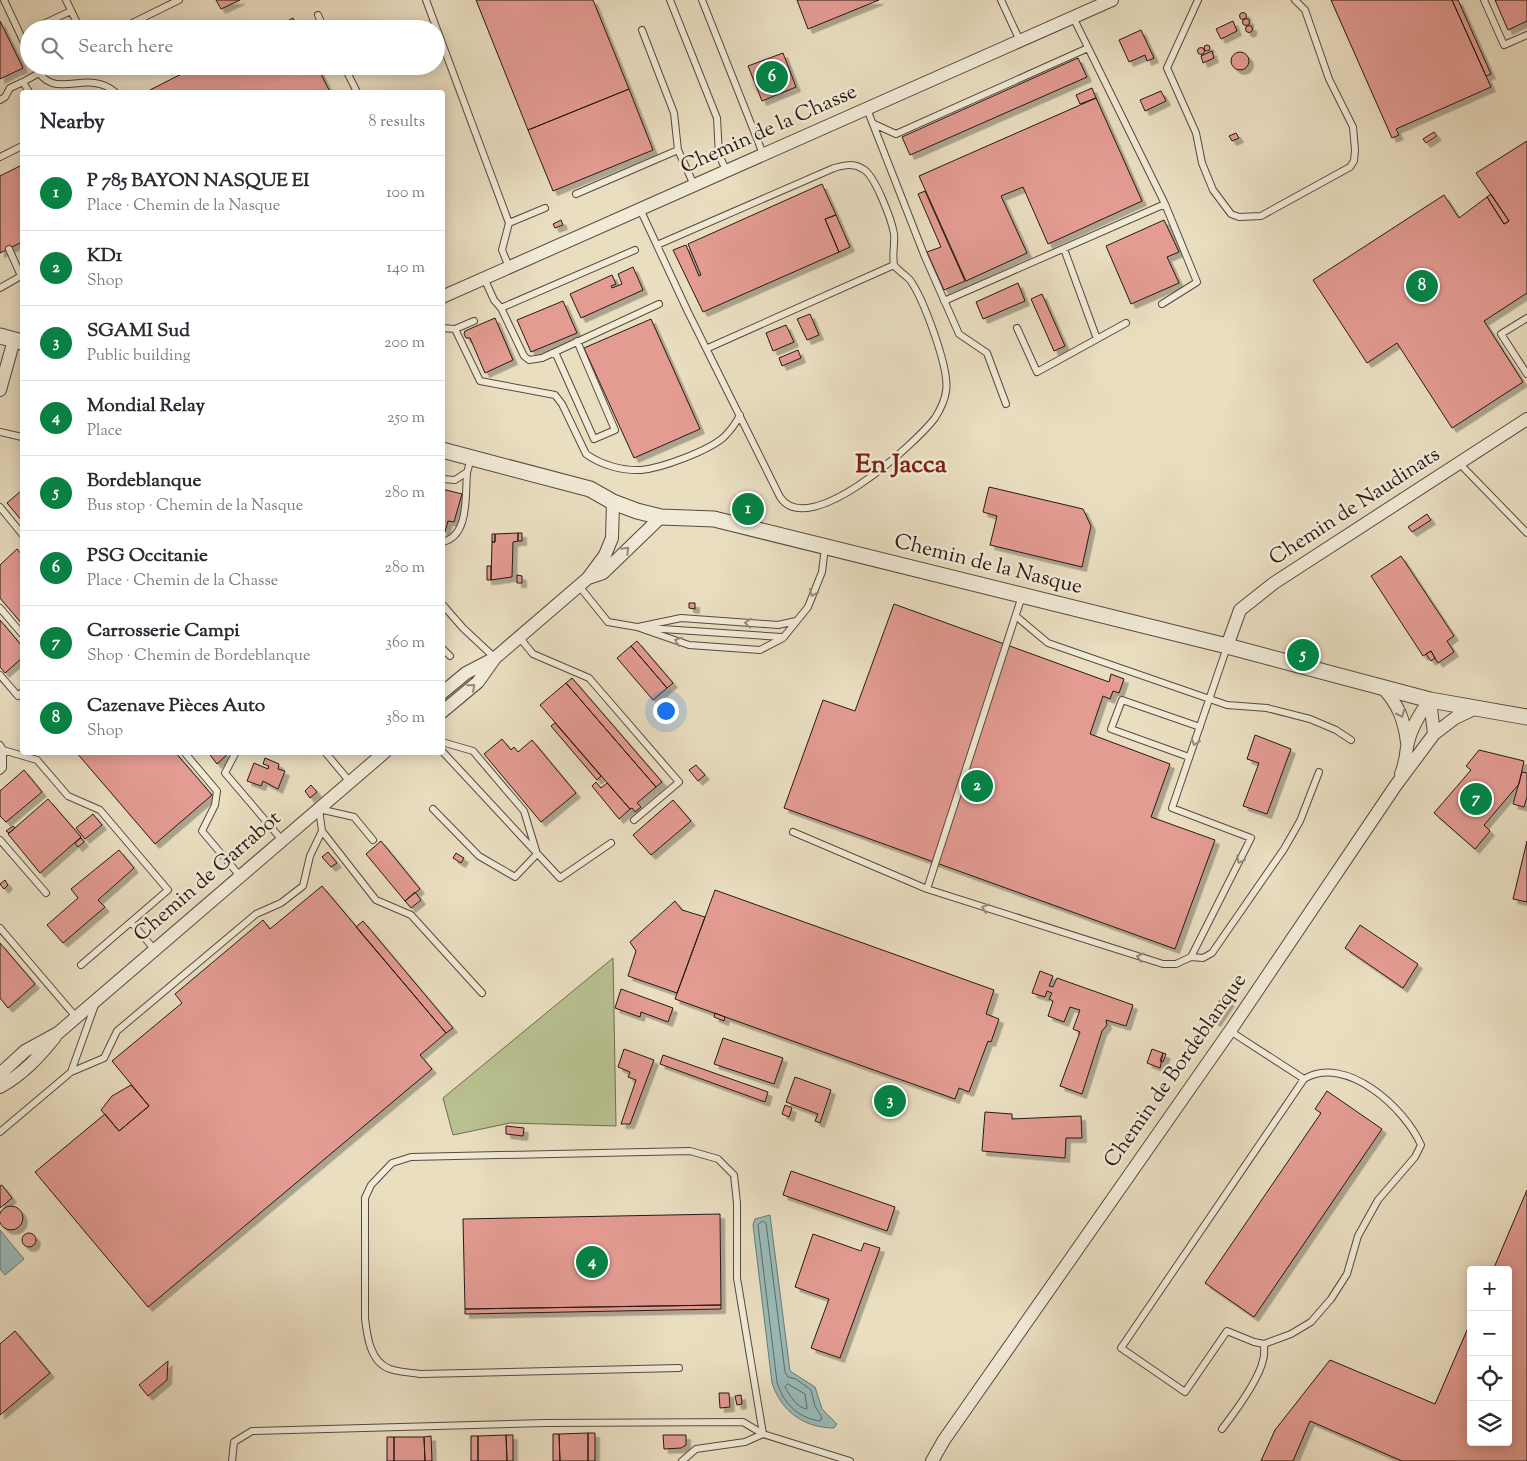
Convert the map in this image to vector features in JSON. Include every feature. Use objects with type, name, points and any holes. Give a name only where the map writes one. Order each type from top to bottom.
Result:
[{"type":"street","name":"Chemin de la Chasse","points":[[445,293],[484,278],[1112,0]]},
{"type":"street","points":[[0,390],[12,339]]},
{"type":"street","name":"Chemin de Naudinats","points":[[1227,646],[1240,610],[1274,583],[1527,419]]},
{"type":"street","name":"Chemin de la Nasque","points":[[445,452],[470,465],[590,489],[613,502],[661,517],[714,519],[1227,646],[1430,700],[1527,717]]},
{"type":"street","points":[[445,710],[478,682],[496,658],[584,582],[605,555],[612,538],[613,502]]},
{"type":"street","points":[[584,582],[603,573],[661,517]]},
{"type":"street","points":[[445,690],[466,673],[496,658]]},
{"type":"street","points":[[1382,687],[1400,710],[1405,723],[1408,746],[1406,763],[1396,786]]},
{"type":"street","points":[[1408,746],[1421,714],[1430,700]]},
{"type":"street","points":[[1430,700],[1434,734]]},
{"type":"street","name":"Chemin de Bordeblanque","points":[[932,1461],[944,1440],[1230,1031],[1396,786],[1434,734],[1455,718],[1474,709]]},
{"type":"street","name":"Chemin de Garrabot","points":[[0,1074],[25,1051],[58,1032],[97,1000],[382,755]]},
{"type":"street","name":"Chemin de Garrabot","points":[[0,1087],[16,1078],[40,1057],[58,1032]]},
{"type":"lane","points":[[4,0],[20,34]]},
{"type":"lane","points":[[66,0],[76,20]]},
{"type":"lane","points":[[138,20],[179,0]]},
{"type":"lane","points":[[426,0],[433,20]]},
{"type":"lane","points":[[670,0],[717,118],[719,155],[726,170]]},
{"type":"lane","points":[[702,0],[764,154]]},
{"type":"lane","points":[[1001,0],[1020,41]]},
{"type":"lane","points":[[1198,0],[1167,68],[1196,133],[1202,163],[1213,190],[1231,214],[1249,218],[1261,216],[1350,167],[1354,160],[1354,134],[1347,111],[1329,79],[1306,10],[1295,0]]},
{"type":"lane","points":[[1484,0],[1504,45],[1527,35]]},
{"type":"lane","points":[[53,20],[71,11]]},
{"type":"lane","points":[[318,15],[320,20]]},
{"type":"lane","points":[[1073,17],[1165,204],[1197,282],[1162,304]]},
{"type":"lane","points":[[642,30],[674,113],[678,150],[694,185]]},
{"type":"lane","points":[[874,124],[896,134],[1088,48]]},
{"type":"lane","points":[[445,51],[509,223],[502,250],[509,267]]},
{"type":"lane","points":[[0,100],[5,97],[10,88],[37,75]]},
{"type":"lane","points":[[40,75],[50,84],[92,82],[102,84],[112,90]]},
{"type":"lane","points":[[348,75],[356,90]]},
{"type":"lane","points":[[23,82],[27,90]]},
{"type":"lane","points":[[867,108],[959,334],[987,353],[1006,404]]},
{"type":"lane","points":[[0,157],[20,147]]},
{"type":"lane","points":[[576,194],[678,150]]},
{"type":"lane","points":[[640,209],[657,245],[780,497],[785,504],[797,508],[819,505],[854,490],[875,475],[925,429],[940,409],[946,392],[946,374],[941,354],[912,284],[894,265],[894,239],[891,219],[875,184],[865,169],[850,164],[834,168],[657,245]]},
{"type":"lane","points":[[944,301],[1165,204]]},
{"type":"lane","points":[[509,223],[545,208]]},
{"type":"lane","points":[[9,249],[20,274]]},
{"type":"lane","points":[[1064,249],[1097,339]]},
{"type":"lane","points":[[501,308],[635,250]]},
{"type":"lane","points":[[708,348],[894,265]]},
{"type":"lane","points":[[0,288],[20,277]]},
{"type":"lane","points":[[484,278],[526,358],[535,360],[659,304]]},
{"type":"lane","points":[[1527,318],[1501,334],[1527,374]]},
{"type":"lane","points":[[445,328],[455,329],[474,321]]},
{"type":"lane","points":[[1017,328],[1037,372],[1126,323]]},
{"type":"lane","points":[[455,329],[480,381],[556,395],[586,454],[615,467],[630,470],[652,468],[702,450],[724,437],[740,415]]},
{"type":"lane","points":[[556,352],[594,439],[615,430],[577,342]]},
{"type":"lane","points":[[0,432],[20,437]]},
{"type":"lane","points":[[1459,463],[1527,533]]},
{"type":"lane","points":[[445,479],[455,480],[470,465]]},
{"type":"lane","points":[[445,542],[450,541],[457,534],[462,522],[467,500],[470,465]]},
{"type":"lane","points":[[0,507],[20,532]]},
{"type":"lane","points":[[584,582],[608,622],[637,628],[689,645],[760,650],[783,638],[808,606],[822,572],[825,546]]},
{"type":"lane","points":[[927,889],[1017,617],[1022,595]]},
{"type":"lane","points":[[445,607],[463,628],[496,658]]},
{"type":"lane","points":[[0,608],[20,632]]},
{"type":"lane","points":[[1017,617],[1048,643],[1227,705],[1267,708],[1310,719],[1336,730],[1351,740]]},
{"type":"lane","points":[[637,628],[681,618],[778,625],[796,621]]},
{"type":"lane","points":[[637,628],[783,638]]},
{"type":"lane","points":[[519,637],[533,654],[589,678],[679,782],[634,820]]},
{"type":"lane","points":[[1191,957],[1251,838],[1172,808],[1227,646]]},
{"type":"lane","points":[[445,651],[450,656]]},
{"type":"lane","points":[[0,675],[18,696],[20,694]]},
{"type":"lane","points":[[1189,758],[1111,729],[1122,700],[1200,727]]},
{"type":"lane","points":[[445,743],[473,751],[524,811],[537,854]]},
{"type":"lane","points":[[0,771],[3,768],[2,747],[20,754]]},
{"type":"lane","points":[[445,754],[560,878],[611,843]]},
{"type":"lane","points":[[24,755],[37,760],[68,796],[100,810],[168,890],[81,965]]},
{"type":"lane","points":[[187,755],[217,791],[215,805],[202,831],[240,876]]},
{"type":"lane","points":[[235,755],[226,773],[282,840]]},
{"type":"lane","points":[[328,755],[350,782]]},
{"type":"lane","points":[[793,832],[927,889],[1163,964],[1176,964],[1191,957],[1203,958],[1212,953],[1278,857],[1300,820],[1319,772]]},
{"type":"lane","points":[[374,840],[354,817],[319,809],[322,831],[376,900],[410,915],[482,993]]},
{"type":"lane","points":[[433,809],[479,856],[515,877],[537,854]]},
{"type":"lane","points":[[0,1132],[71,1072],[104,1058],[117,1031],[256,914],[281,903],[303,886],[310,856],[322,831]]},
{"type":"lane","points":[[0,840],[46,893]]},
{"type":"lane","points":[[131,922],[155,950]]},
{"type":"lane","points":[[0,928],[76,1017]]},
{"type":"lane","points":[[71,1072],[97,1000]]},
{"type":"lane","points":[[1230,1031],[1304,1079]]},
{"type":"lane","points":[[1315,1072],[1335,1072],[1366,1084],[1391,1106],[1416,1133],[1421,1145],[1415,1157],[1378,1200],[1358,1236],[1347,1274],[1331,1299],[1311,1322],[1291,1334],[1264,1344],[1227,1331],[1185,1392],[1121,1348],[1304,1079],[1315,1072]]},
{"type":"lane","points":[[680,1368],[421,1374],[388,1368],[373,1354],[366,1335],[364,1318],[365,1198],[371,1185],[392,1163],[411,1157],[690,1151],[718,1159],[734,1175],[737,1278],[763,1434]]},
{"type":"lane","points":[[1222,1429],[1239,1407],[1264,1360],[1264,1344]]},
{"type":"lane","points":[[232,1461],[234,1442],[252,1431],[545,1423],[743,1422],[763,1434],[850,1461]]},
{"type":"lane","points":[[682,1461],[696,1448],[745,1442],[763,1434]]},
{"type":"green space","points":[[613,958],[616,1126],[510,1123],[453,1135],[443,1098]]},
{"type":"water","points":[[770,1215],[790,1371],[815,1387],[822,1409],[837,1424],[834,1428],[813,1425],[795,1416],[781,1402],[772,1383],[753,1225],[755,1219]]},
{"type":"water","points":[[0,1230],[24,1259],[5,1275],[0,1269]]},
{"type":"building","points":[[216,0],[240,0],[221,9]]},
{"type":"building","points":[[476,0],[593,0],[629,89],[528,130]]},
{"type":"building","points":[[797,0],[879,0],[808,29]]},
{"type":"building","points":[[1331,0],[1452,0],[1491,87],[1396,129],[1399,135],[1392,138]]},
{"type":"building","points":[[1452,0],[1458,0],[1491,74],[1486,76]]},
{"type":"building","points":[[1495,0],[1527,0],[1527,21],[1508,30]]},
{"type":"building","points":[[1243,12],[1247,16],[1243,20],[1239,16]]},
{"type":"building","points":[[1246,18],[1250,22],[1246,26],[1242,22]]},
{"type":"building","points":[[0,21],[20,62],[20,69],[0,79]]},
{"type":"building","points":[[1233,21],[1237,31],[1221,39],[1216,29]]},
{"type":"building","points":[[1249,26],[1252,29],[1249,32],[1246,29]]},
{"type":"building","points":[[1141,30],[1154,58],[1147,61],[1145,55],[1129,62],[1119,40]]},
{"type":"building","points":[[1207,45],[1210,48],[1207,51],[1204,48]]},
{"type":"building","points":[[1201,47],[1205,51],[1201,55],[1197,51]]},
{"type":"building","points":[[1212,51],[1214,58],[1203,63],[1201,56]]},
{"type":"building","points":[[1240,52],[1246,55],[1249,61],[1246,67],[1240,70],[1234,67],[1231,61],[1234,55]]},
{"type":"building","points":[[783,53],[796,87],[762,101],[748,66]]},
{"type":"building","points":[[1078,58],[1087,77],[910,155],[902,137]]},
{"type":"building","points":[[179,75],[322,75],[329,90],[150,90]]},
{"type":"building","points":[[1092,88],[1096,98],[1080,104],[1076,95]]},
{"type":"building","points":[[629,89],[653,150],[553,191],[528,130]]},
{"type":"building","points":[[1161,91],[1166,101],[1145,111],[1140,100]]},
{"type":"building","points":[[1096,98],[1142,201],[1048,244],[1023,187],[1001,196],[1027,253],[966,281],[919,176]]},
{"type":"building","points":[[1434,132],[1437,136],[1426,143],[1423,139]]},
{"type":"building","points":[[1236,133],[1239,138],[1232,141],[1229,136]]},
{"type":"building","points":[[1527,141],[1527,293],[1484,321],[1523,382],[1452,428],[1397,343],[1367,363],[1313,280],[1444,195],[1459,218],[1487,197],[1504,224],[1509,221],[1476,173]]},
{"type":"building","points":[[20,166],[20,243],[0,253],[0,176]]},
{"type":"building","points":[[822,184],[836,215],[825,219],[839,252],[703,312],[673,250],[686,245],[699,276],[701,275],[688,244]]},
{"type":"building","points":[[925,191],[965,281],[944,290],[927,252],[941,247],[918,194]]},
{"type":"building","points":[[1491,194],[1509,221],[1504,224],[1487,197]]},
{"type":"building","points":[[836,215],[850,247],[839,252],[825,219]]},
{"type":"building","points":[[561,220],[563,225],[555,228],[553,224]]},
{"type":"building","points":[[1164,220],[1179,252],[1167,257],[1179,283],[1131,304],[1106,246]]},
{"type":"building","points":[[633,267],[643,290],[581,318],[570,294],[612,275],[616,284],[611,286],[612,288],[622,284],[618,274]]},
{"type":"building","points":[[1018,283],[1025,301],[983,319],[976,302]]},
{"type":"building","points":[[1042,294],[1065,346],[1054,351],[1031,299]]},
{"type":"building","points":[[563,301],[577,333],[531,352],[517,320]]},
{"type":"building","points":[[810,314],[819,335],[807,340],[797,319]]},
{"type":"building","points":[[495,318],[513,360],[485,373],[470,338],[466,338],[464,334],[465,331]]},
{"type":"building","points":[[651,319],[700,429],[634,458],[584,348]]},
{"type":"building","points":[[786,325],[794,342],[773,351],[766,333]]},
{"type":"building","points":[[798,350],[801,358],[782,366],[779,358]]},
{"type":"building","points":[[989,487],[1083,509],[1091,526],[1082,567],[990,545],[997,516],[983,512]]},
{"type":"building","points":[[445,490],[462,494],[454,522],[448,521],[445,532]]},
{"type":"building","points":[[20,492],[20,519],[7,503]]},
{"type":"building","points":[[740,504],[757,509],[755,514],[739,510]]},
{"type":"building","points":[[1427,514],[1431,520],[1412,532],[1408,527]]},
{"type":"building","points":[[518,533],[518,541],[513,542],[512,577],[491,580],[492,542],[495,542],[495,534]]},
{"type":"building","points":[[518,533],[522,533],[522,541],[518,541]]},
{"type":"building","points":[[492,534],[495,534],[495,542],[492,542]]},
{"type":"building","points":[[17,549],[20,553],[20,622],[0,598],[0,565]]},
{"type":"building","points":[[1401,556],[1454,636],[1447,641],[1454,652],[1438,663],[1431,651],[1423,656],[1371,576]]},
{"type":"building","points":[[487,566],[491,566],[491,580],[487,580]]},
{"type":"building","points":[[517,575],[522,576],[522,583],[517,583]]},
{"type":"building","points":[[689,603],[695,603],[695,609],[689,608]]},
{"type":"building","points":[[894,604],[1109,682],[1111,674],[1124,679],[1119,693],[1113,691],[1110,699],[1103,696],[1090,734],[1170,764],[1151,817],[1215,840],[1175,949],[784,808],[823,700],[855,711]]},
{"type":"building","points":[[0,620],[20,644],[20,660],[5,673],[0,667]]},
{"type":"building","points":[[637,641],[673,683],[667,688],[631,646]]},
{"type":"building","points":[[631,646],[667,688],[653,700],[617,658]]},
{"type":"building","points":[[1431,651],[1435,658],[1431,661],[1426,654]]},
{"type":"building","points":[[572,678],[662,782],[656,787],[566,683]]},
{"type":"building","points":[[566,683],[656,787],[637,803],[641,807],[635,812],[632,808],[630,809],[540,705]]},
{"type":"building","points":[[555,723],[601,776],[597,780],[551,726]]},
{"type":"building","points":[[1255,735],[1291,749],[1267,814],[1243,806],[1259,763],[1247,759]]},
{"type":"building","points":[[502,739],[511,750],[514,747],[518,752],[532,740],[576,793],[541,822],[484,754]]},
{"type":"building","points":[[1479,750],[1524,761],[1519,784],[1484,825],[1490,831],[1475,849],[1434,813],[1471,770],[1466,766]]},
{"type":"building","points":[[79,755],[178,755],[212,795],[155,844]]},
{"type":"building","points":[[210,755],[227,755],[217,764]]},
{"type":"building","points":[[265,758],[279,764],[278,769],[285,771],[278,789],[263,781],[261,786],[247,781],[254,763],[268,769],[269,766],[263,764]]},
{"type":"building","points":[[696,765],[705,775],[698,781],[689,770]]},
{"type":"building","points":[[24,770],[42,792],[6,822],[0,816],[0,791]]},
{"type":"building","points":[[1522,772],[1527,773],[1527,797],[1524,807],[1513,804]]},
{"type":"building","points":[[596,782],[601,788],[607,783],[630,809],[619,819],[592,786]]},
{"type":"building","points":[[311,785],[317,792],[310,798],[305,791]]},
{"type":"building","points":[[48,799],[81,837],[40,873],[8,834]]},
{"type":"building","points":[[673,800],[691,821],[651,855],[633,835]]},
{"type":"building","points":[[93,814],[102,825],[85,839],[76,828]]},
{"type":"building","points":[[13,826],[15,828],[9,833],[6,831]]},
{"type":"building","points":[[81,838],[84,842],[78,847],[75,843]]},
{"type":"building","points":[[381,841],[420,889],[405,901],[366,854]]},
{"type":"building","points":[[1527,841],[1527,902],[1513,899]]},
{"type":"building","points":[[119,850],[134,868],[98,900],[105,907],[63,943],[47,925],[78,898],[71,889]]},
{"type":"building","points":[[328,852],[337,863],[331,867],[322,857]]},
{"type":"building","points":[[456,853],[464,858],[461,863],[453,858]]},
{"type":"building","points":[[5,880],[8,885],[4,889],[0,884]]},
{"type":"building","points":[[322,886],[446,1033],[420,1055],[432,1069],[148,1307],[35,1172],[105,1114],[119,1131],[149,1106],[112,1061],[182,1003],[175,994],[263,920],[270,929]]},
{"type":"building","points":[[715,890],[994,990],[986,1014],[999,1019],[991,1042],[988,1041],[969,1092],[959,1088],[955,1099],[675,999]]},
{"type":"building","points":[[415,892],[421,900],[411,908],[405,901]]},
{"type":"building","points":[[675,901],[682,910],[705,917],[677,993],[628,976],[636,951],[630,942]]},
{"type":"building","points":[[363,921],[453,1028],[446,1033],[356,927]]},
{"type":"building","points":[[1360,925],[1418,964],[1403,988],[1345,948]]},
{"type":"building","points":[[0,943],[35,984],[8,1008],[0,998]]},
{"type":"building","points":[[1040,971],[1053,976],[1049,986],[1053,987],[1057,978],[1133,1005],[1126,1026],[1106,1020],[1107,1025],[1102,1031],[1082,1094],[1060,1086],[1080,1032],[1073,1029],[1080,1010],[1070,1007],[1064,1022],[1048,1016],[1053,1001],[1049,999],[1052,993],[1047,991],[1045,997],[1032,993]]},
{"type":"building","points":[[621,989],[673,1008],[668,1022],[641,1012],[640,1017],[615,1008]]},
{"type":"building","points":[[1223,996],[1230,1001],[1216,1022],[1208,1017]]},
{"type":"building","points":[[715,1013],[725,1017],[724,1021],[714,1017]]},
{"type":"building","points":[[723,1038],[783,1058],[774,1084],[714,1064]]},
{"type":"building","points":[[624,1049],[654,1060],[630,1124],[621,1124],[636,1080],[628,1077],[630,1072],[618,1067]]},
{"type":"building","points":[[1152,1049],[1163,1053],[1160,1068],[1147,1063]]},
{"type":"building","points":[[1163,1053],[1166,1054],[1163,1062],[1160,1061]]},
{"type":"building","points":[[663,1055],[768,1092],[765,1102],[660,1064]]},
{"type":"building","points":[[795,1077],[831,1090],[820,1123],[815,1121],[818,1114],[786,1102]]},
{"type":"building","points":[[131,1085],[149,1106],[119,1131],[101,1110],[112,1096]]},
{"type":"building","points":[[1327,1091],[1382,1129],[1254,1317],[1205,1283],[1321,1113],[1315,1109]]},
{"type":"building","points":[[785,1105],[792,1108],[789,1117],[782,1114]]},
{"type":"building","points":[[985,1112],[1012,1114],[1012,1119],[1081,1116],[1082,1138],[1066,1138],[1065,1158],[982,1151]]},
{"type":"building","points":[[506,1126],[524,1128],[523,1136],[506,1134]]},
{"type":"building","points":[[791,1171],[895,1207],[887,1231],[783,1195]]},
{"type":"building","points":[[2,1185],[12,1198],[0,1208],[0,1186]]},
{"type":"building","points":[[1527,1190],[1527,1461],[1402,1461],[1310,1421],[1293,1461],[1261,1461],[1275,1430],[1330,1360],[1435,1404],[1467,1330],[1467,1446],[1512,1446],[1512,1266],[1495,1266]]},
{"type":"building","points":[[11,1206],[16,1207],[22,1213],[22,1223],[16,1229],[11,1230],[6,1229],[0,1223],[-1,1218],[0,1213],[6,1207]]},
{"type":"building","points":[[720,1214],[721,1305],[465,1309],[463,1219]]},
{"type":"building","points":[[26,1233],[32,1233],[36,1240],[32,1247],[26,1247],[22,1243],[22,1237]]},
{"type":"building","points":[[813,1234],[861,1251],[864,1243],[880,1248],[840,1358],[811,1348],[829,1299],[795,1287]]},
{"type":"building","points":[[721,1305],[721,1309],[465,1314],[465,1309]]},
{"type":"building","points":[[15,1331],[50,1373],[0,1415],[0,1344]]},
{"type":"building","points":[[168,1361],[167,1380],[148,1396],[139,1385]]},
{"type":"building","points":[[719,1393],[729,1393],[730,1407],[720,1408]]},
{"type":"building","points":[[741,1395],[742,1404],[737,1405],[735,1396]]},
{"type":"building","points":[[588,1433],[588,1461],[560,1461],[559,1434]]},
{"type":"building","points":[[588,1433],[595,1433],[595,1461],[588,1461]]},
{"type":"building","points":[[553,1434],[559,1434],[560,1461],[553,1461]]},
{"type":"building","points":[[506,1435],[507,1461],[478,1461],[478,1436]]},
{"type":"building","points":[[506,1435],[513,1435],[513,1461],[507,1461]]},
{"type":"building","points":[[663,1435],[686,1435],[686,1445],[681,1448],[664,1449]]},
{"type":"building","points":[[431,1436],[432,1461],[425,1461],[424,1437]]},
{"type":"building","points":[[471,1436],[478,1436],[478,1461],[471,1461]]},
{"type":"building","points":[[387,1437],[394,1437],[394,1461],[387,1461]]},
{"type":"building","points":[[394,1437],[424,1437],[425,1461],[394,1461]]},
{"type":"place","name":"PSG Occitanie","points":[[772,77]]},
{"type":"place","name":"Cazenave Pièces Auto","points":[[1422,286]]},
{"type":"place","name":"P 785 BAYON NASQUE EI","points":[[748,509]]},
{"type":"place","name":"Bordeblanque","points":[[1303,655]]},
{"type":"place","name":"KD1","points":[[977,786]]},
{"type":"place","name":"Carrosserie Campi","points":[[1476,799]]},
{"type":"place","name":"SGAMI Sud","points":[[890,1101]]},
{"type":"place","name":"Mondial Relay","points":[[592,1262]]},
{"type":"district","name":"En Jacca","points":[[901,465]]}]
